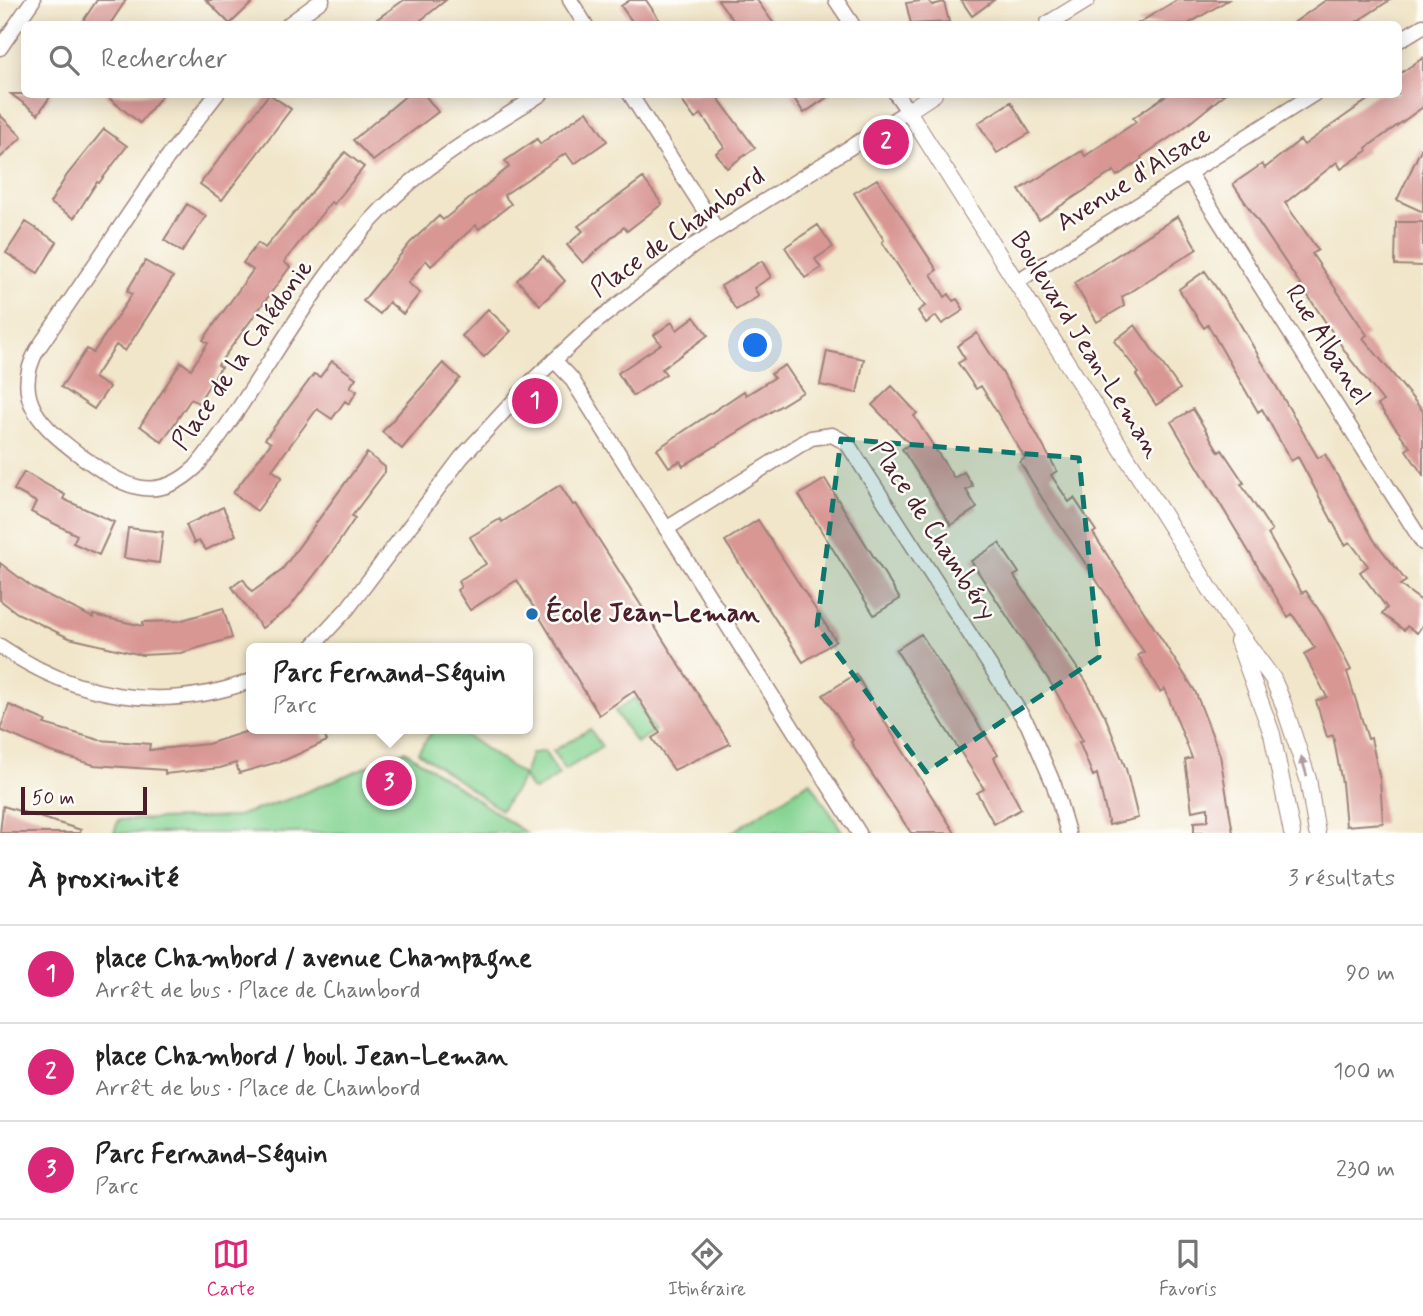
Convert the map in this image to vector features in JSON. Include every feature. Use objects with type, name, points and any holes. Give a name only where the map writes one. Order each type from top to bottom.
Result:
[{"type":"street","points":[[0,48],[33,0]]},
{"type":"street","points":[[293,21],[322,0]]},
{"type":"street","points":[[570,0],[583,21]]},
{"type":"street","points":[[836,0],[850,21]]},
{"type":"street","points":[[1053,21],[1087,0]]},
{"type":"street","points":[[1402,39],[1423,26]]},
{"type":"street","name":"Place de la Calédonie","points":[[214,98],[167,158],[37,350],[29,369],[29,396],[33,409],[48,430],[103,472],[131,487],[160,487],[185,477],[204,456],[346,251],[382,209],[441,159],[535,98]]},
{"type":"street","points":[[633,98],[717,230]]},
{"type":"street","name":"Boulevard Jean-Leman","points":[[900,98],[1231,622],[1273,679],[1308,779],[1317,833]]},
{"type":"street","points":[[908,111],[928,98]]},
{"type":"street","name":"Avenue d'Alsace","points":[[1016,282],[1308,98]]},
{"type":"street","name":"Place de Chambord","points":[[316,643],[348,608],[461,458],[554,360],[626,296],[717,230],[908,111]]},
{"type":"street","name":"Rue Albanel","points":[[1189,173],[1423,543]]},
{"type":"street","points":[[554,360],[571,378],[859,833]]},
{"type":"street","name":"Place de Chambéry","points":[[666,529],[811,438],[832,435],[847,443],[1028,725],[1054,785],[1068,833]]},
{"type":"street","name":"Boulevard Jean-Leman","points":[[1231,622],[1272,734],[1292,833]]},
{"type":"street","points":[[0,646],[65,682],[123,697],[190,697],[246,682]]},
{"type":"highlighted area","points":[[841,439],[1079,458],[1099,657],[926,772],[817,626]]},
{"type":"green space","points":[[635,698],[655,731],[636,743],[615,711]]},
{"type":"green space","points":[[590,729],[602,747],[565,770],[553,751]]},
{"type":"green space","points":[[431,734],[464,734],[524,776],[531,754],[544,751],[559,775],[536,790],[531,789],[524,777],[501,810],[418,752]]},
{"type":"green space","points":[[405,751],[526,833],[114,833],[118,820],[234,817],[289,799]]},
{"type":"green space","points":[[810,781],[843,833],[731,833],[800,788]]},
{"type":"building","points":[[97,0],[126,0],[112,21],[83,21]]},
{"type":"building","points":[[206,0],[255,0],[233,21],[227,21]]},
{"type":"building","points":[[404,0],[446,0],[420,21],[374,21]]},
{"type":"building","points":[[630,0],[646,0],[660,21],[632,21],[621,6]]},
{"type":"building","points":[[718,0],[757,0],[772,21],[734,21]]},
{"type":"building","points":[[928,0],[932,5],[944,2],[949,21],[910,21],[906,3]]},
{"type":"building","points":[[961,0],[994,0],[972,16]]},
{"type":"building","points":[[1177,0],[1228,0],[1193,21],[1142,21]]},
{"type":"building","points":[[1326,0],[1390,0],[1358,21],[1296,21]]},
{"type":"building","points":[[1423,58],[1423,107],[1366,148],[1367,151],[1341,169],[1337,162],[1285,203],[1318,250],[1312,254],[1367,335],[1363,338],[1423,411],[1423,475],[1406,450],[1410,447],[1378,405],[1383,401],[1351,360],[1233,184],[1262,164],[1265,168],[1300,140],[1304,145],[1370,98],[1402,98],[1402,72]]},
{"type":"building","points":[[11,94],[21,94],[21,98],[49,98],[38,114]]},
{"type":"building","points":[[109,98],[160,98],[140,123]]},
{"type":"building","points":[[266,98],[275,98],[291,109],[222,200],[200,184]]},
{"type":"building","points":[[403,98],[427,98],[438,112],[373,161],[353,140]]},
{"type":"building","points":[[680,98],[718,98],[755,148],[727,168],[716,153],[724,147],[701,114],[695,119]]},
{"type":"building","points":[[794,98],[826,98],[804,113]]},
{"type":"building","points":[[1162,98],[1220,98],[1117,176],[1114,171],[1039,220],[1019,190],[1082,151],[1085,156],[1136,122],[1133,118]]},
{"type":"building","points":[[1011,102],[1030,133],[997,153],[978,123]]},
{"type":"building","points":[[587,111],[607,141],[574,164],[566,153],[504,195],[511,204],[479,229],[476,225],[431,266],[426,260],[408,283],[420,293],[403,314],[389,302],[380,314],[363,301],[410,243],[439,216],[443,220],[509,167],[505,161],[537,139],[540,144]]},
{"type":"building","points":[[0,115],[22,137],[0,158]]},
{"type":"building","points":[[104,129],[127,146],[99,183],[97,182],[74,218],[50,203],[67,175]]},
{"type":"building","points":[[1423,145],[1423,212],[1397,200]]},
{"type":"building","points":[[345,152],[364,167],[334,204],[331,202],[284,262],[290,267],[218,365],[221,367],[198,403],[191,399],[162,442],[140,426],[181,362],[191,369],[208,343],[203,340],[253,270],[243,263],[258,243],[265,248]]},
{"type":"building","points":[[643,178],[662,204],[627,231],[624,227],[583,263],[567,245],[583,231],[578,226]]},
{"type":"building","points":[[877,179],[937,270],[931,274],[945,297],[949,294],[953,301],[957,299],[964,310],[942,324],[936,316],[926,323],[918,311],[925,306],[882,242],[884,240],[854,193]]},
{"type":"building","points":[[187,204],[206,216],[182,252],[164,240]]},
{"type":"building","points":[[1178,216],[1197,249],[1122,297],[1124,306],[1097,322],[1074,283]]},
{"type":"building","points":[[26,222],[57,242],[38,273],[6,253]]},
{"type":"building","points":[[1396,222],[1423,222],[1423,266],[1395,265]]},
{"type":"building","points":[[818,225],[833,247],[815,259],[821,268],[805,278],[785,247]]},
{"type":"building","points":[[543,256],[565,281],[540,305],[517,280]]},
{"type":"building","points":[[145,261],[173,277],[125,351],[116,345],[94,378],[109,387],[94,409],[61,387],[87,349],[93,353],[132,294],[127,291]]},
{"type":"building","points":[[762,261],[771,277],[754,288],[759,296],[736,310],[721,286]]},
{"type":"building","points":[[1205,271],[1236,317],[1318,458],[1325,454],[1374,540],[1406,581],[1400,585],[1423,602],[1423,624],[1417,633],[1407,626],[1404,630],[1382,614],[1387,608],[1360,572],[1368,566],[1350,542],[1345,545],[1298,457],[1291,461],[1262,409],[1258,412],[1208,325],[1204,328],[1180,291],[1179,289]]},
{"type":"building","points":[[488,309],[511,331],[484,357],[462,336]]},
{"type":"building","points":[[694,317],[708,335],[662,369],[666,374],[633,396],[618,373],[661,344],[654,335],[672,322],[677,330]]},
{"type":"building","points":[[1135,325],[1180,389],[1156,405],[1136,375],[1139,373],[1114,341]]},
{"type":"building","points":[[977,333],[1057,471],[1051,475],[1069,502],[1074,498],[1096,531],[1093,533],[1195,691],[1220,755],[1233,833],[1194,833],[1194,822],[1208,821],[1208,808],[1192,811],[1185,760],[1192,758],[1165,689],[1160,692],[1138,655],[1144,652],[1020,462],[1025,458],[981,386],[976,389],[958,363],[965,359],[957,346]]},
{"type":"building","points":[[827,351],[864,359],[857,393],[820,385]]},
{"type":"building","points":[[332,361],[356,378],[350,387],[357,391],[349,404],[345,401],[332,419],[317,409],[272,470],[282,477],[257,511],[233,493],[271,443],[265,439],[314,374],[320,377]]},
{"type":"building","points":[[443,363],[460,378],[402,449],[382,432]]},
{"type":"building","points":[[785,365],[803,392],[683,466],[680,461],[669,467],[657,449],[744,391],[746,395],[774,378],[771,374]]},
{"type":"building","points":[[892,386],[917,413],[914,416],[954,478],[964,472],[973,486],[966,490],[977,508],[951,525],[902,449],[910,444],[872,405]]},
{"type":"building","points":[[1193,409],[1219,452],[1222,450],[1244,483],[1241,484],[1272,531],[1268,534],[1302,593],[1306,591],[1324,618],[1351,670],[1347,672],[1368,739],[1371,738],[1380,780],[1383,823],[1346,826],[1342,783],[1333,735],[1327,737],[1316,701],[1327,697],[1304,654],[1315,648],[1292,614],[1288,617],[1171,422]]},
{"type":"building","points":[[367,453],[385,467],[385,472],[352,516],[355,518],[335,548],[289,608],[262,628],[232,587],[243,579],[252,592],[281,571]]},
{"type":"building","points":[[24,472],[65,495],[63,499],[114,522],[99,555],[73,543],[77,535],[31,512],[36,502],[14,490]]},
{"type":"building","points":[[825,479],[900,599],[874,615],[799,495]]},
{"type":"building","points":[[560,485],[573,505],[576,504],[730,744],[674,770],[652,738],[660,733],[634,691],[599,715],[517,580],[470,610],[457,590],[461,587],[458,581],[486,564],[470,537],[500,519],[502,522]]},
{"type":"building","points":[[223,507],[236,535],[206,550],[199,541],[194,543],[186,525]]},
{"type":"building","points":[[758,520],[836,641],[803,662],[725,541]]},
{"type":"building","points":[[128,528],[163,532],[159,563],[124,558]]},
{"type":"building","points":[[999,543],[1019,573],[1014,576],[1086,681],[1105,716],[1126,769],[1138,818],[1109,825],[1097,774],[1093,776],[1079,742],[1083,741],[1054,688],[971,561]]},
{"type":"building","points":[[0,563],[33,588],[93,618],[93,615],[143,626],[143,622],[179,621],[223,608],[232,638],[181,653],[142,655],[69,638],[17,613],[0,600]]},
{"type":"building","points":[[921,634],[998,755],[994,758],[1021,809],[994,824],[977,793],[984,789],[896,650]]},
{"type":"building","points":[[856,674],[955,833],[911,833],[851,742],[853,740],[823,695]]},
{"type":"building","points":[[9,705],[46,721],[44,724],[99,740],[150,744],[149,750],[208,744],[246,732],[246,734],[324,734],[327,741],[285,760],[239,773],[236,763],[220,768],[165,774],[165,770],[94,765],[51,752],[0,730]]},
{"type":"building","points":[[3,806],[81,830],[80,833],[0,833]]},
{"type":"place","name":"place Chambord / boul. Jean-Leman","points":[[886,142]]},
{"type":"place","name":"place Chambord / avenue Champagne","points":[[535,401]]},
{"type":"place","name":"École Jean-Leman","points":[[532,614]]},
{"type":"place","name":"Parc Fernand-Séguin","points":[[389,783]]}]
